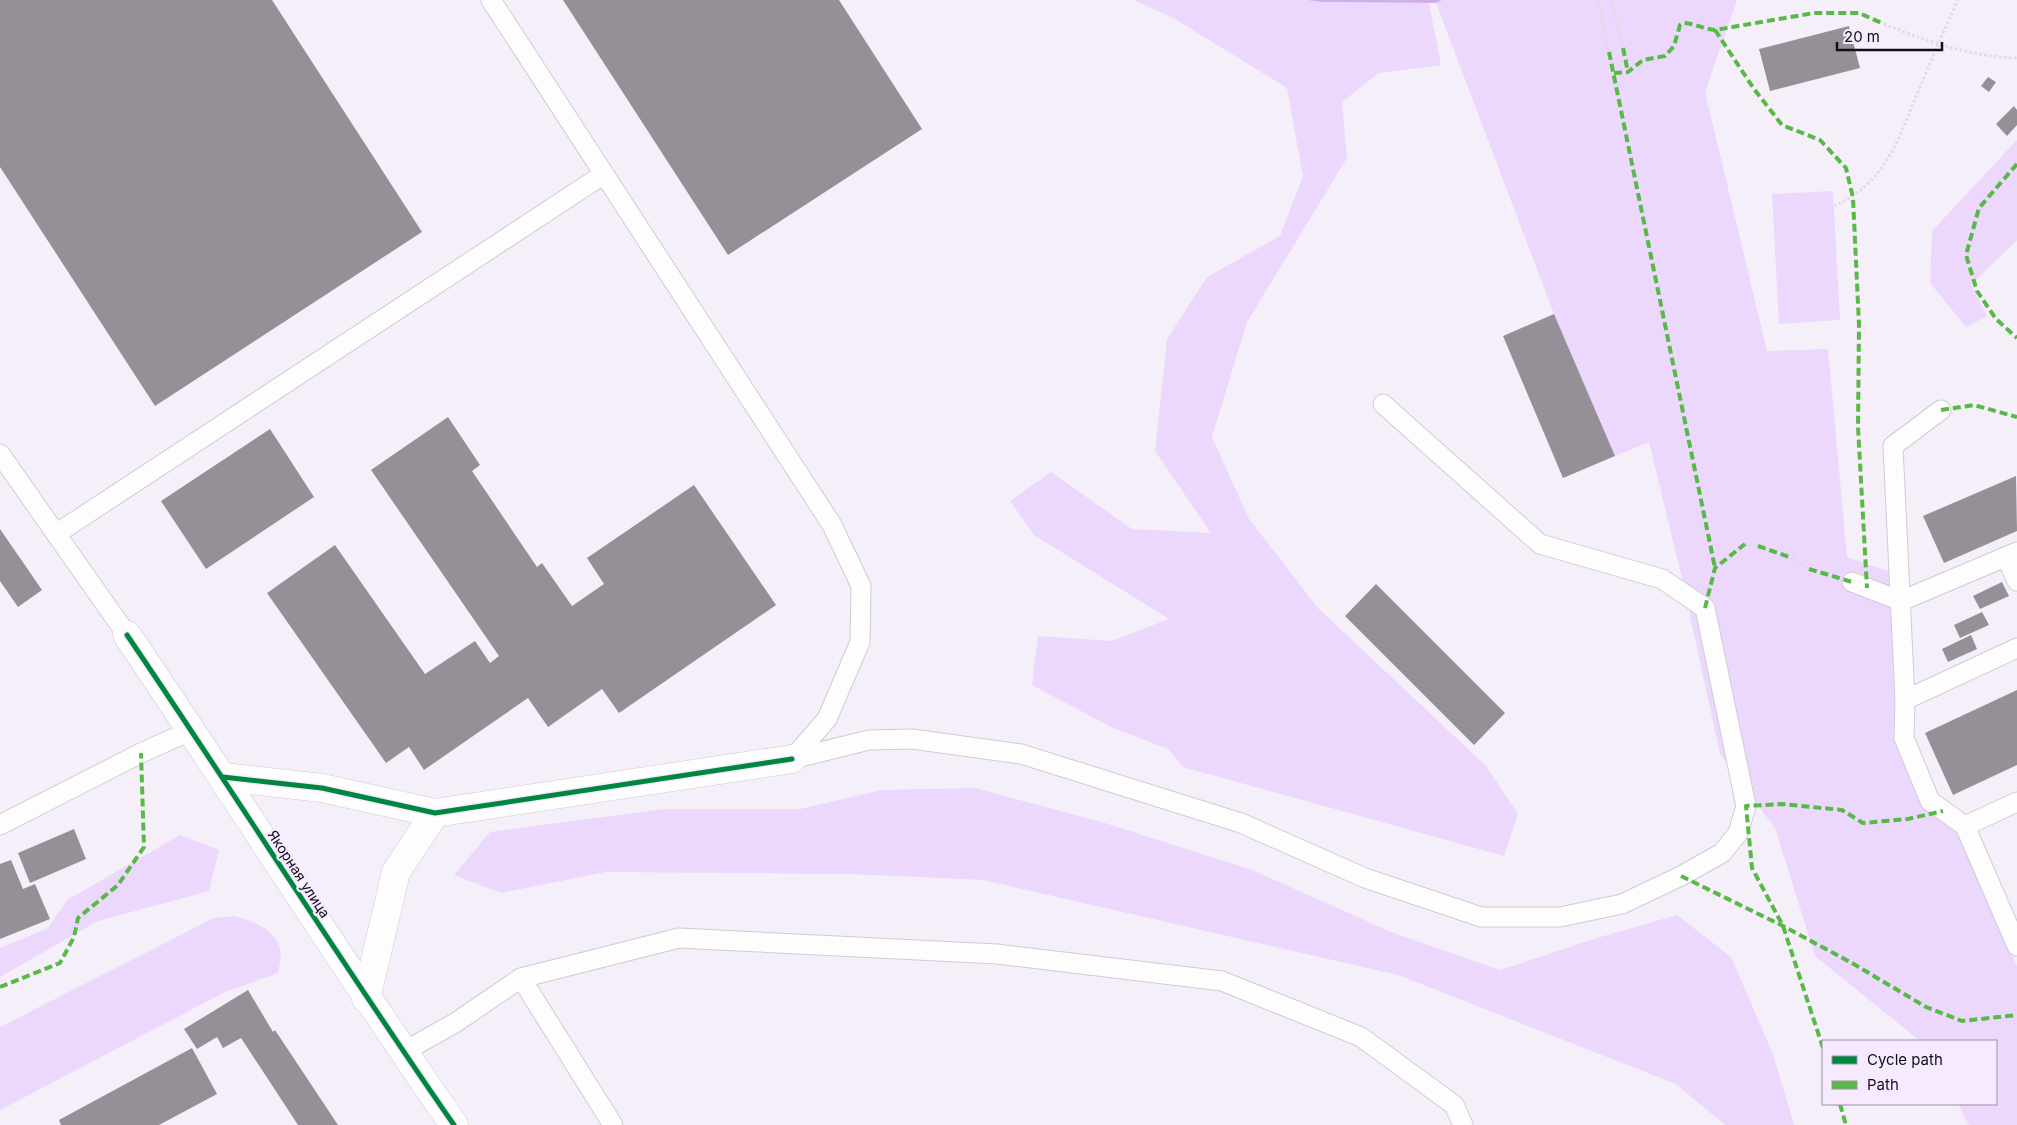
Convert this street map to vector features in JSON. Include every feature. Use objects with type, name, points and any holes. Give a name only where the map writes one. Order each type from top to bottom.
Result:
[{"type":"street","name":"Якорная улица","points":[[127,635],[223,776],[366,999],[454,1125]]},
{"type":"street","points":[[223,776],[322,788],[435,813],[792,759]]},
{"type":"street","points":[[366,999],[396,872],[435,813]]},
{"type":"lane","points":[[491,0],[832,525],[861,586],[860,642],[827,719],[792,759]]},
{"type":"lane","points":[[56,534],[604,174]]},
{"type":"lane","points":[[792,759],[869,740],[912,739],[1021,754],[1241,822],[1365,878],[1481,917],[1560,917],[1622,904],[1681,876],[1722,852],[1738,833],[1746,806],[1705,608],[1662,579],[1540,544],[1383,404]]},
{"type":"lane","points":[[1941,410],[1893,446],[1905,700],[1904,738],[1930,801],[1965,826],[2017,946]]},
{"type":"lane","points":[[0,454],[127,635]]},
{"type":"lane","points":[[1852,582],[1901,600],[2011,554],[2017,580]]},
{"type":"lane","points":[[1905,700],[2017,648]]},
{"type":"lane","points":[[0,825],[141,753],[192,730]]},
{"type":"lane","points":[[1965,826],[2017,802]]},
{"type":"lane","points":[[403,1052],[455,1023],[521,978],[679,938],[997,954],[1222,981],[1361,1037],[1454,1105],[1463,1125]]},
{"type":"lane","points":[[521,978],[613,1125]]},
{"type":"path","points":[[1598,0],[1609,52]]},
{"type":"path","points":[[1612,0],[1623,48]]},
{"type":"path","points":[[1834,206],[1853,198],[1887,163],[1899,141],[1937,44],[1958,0]]},
{"type":"path","points":[[1884,24],[1937,44],[1997,58],[2017,58]]},
{"type":"path","points":[[1745,544],[1758,546]]},
{"type":"path","points":[[1792,558],[1809,569]]},
{"type":"shaded area","points":[[1134,0],[1307,0],[1321,2],[1429,3],[1441,65],[1379,73],[1342,102],[1347,158],[1247,322],[1212,437],[1249,519],[1318,608],[1486,766],[1518,814],[1504,856],[1183,767],[1168,749],[1111,727],[1032,685],[1038,636],[1112,641],[1169,619],[1034,535],[1010,501],[1051,472],[1132,529],[1211,533],[1155,451],[1167,339],[1207,277],[1280,236],[1303,176],[1287,88],[1175,19]]},
{"type":"shaded area","points":[[1307,0],[1442,0],[1436,3],[1321,2]]},
{"type":"shaded area","points":[[1442,0],[1737,0],[1705,92],[1767,351],[1828,349],[1847,557],[1890,572],[1896,744],[1923,807],[1955,830],[2017,966],[2017,1125],[1969,1125],[1959,1105],[1997,1105],[1997,1040],[1919,1040],[1815,956],[1775,828],[1720,754],[1681,574],[1649,442],[1615,456],[1554,314],[1436,3]]},
{"type":"shaded area","points":[[2017,140],[2017,240],[1971,285],[1987,316],[1966,327],[1930,283],[1932,231]]},
{"type":"shaded area","points":[[1833,191],[1840,320],[1779,324],[1772,194]]},
{"type":"shaded area","points":[[975,788],[1105,823],[1252,870],[1391,932],[1500,970],[1597,938],[1677,915],[1731,957],[1773,1054],[1794,1125],[1725,1125],[1676,1084],[1398,975],[983,880],[852,874],[606,872],[501,893],[454,875],[490,832],[664,809],[800,809],[882,790]]},
{"type":"shaded area","points":[[180,835],[219,850],[209,891],[98,921],[0,977],[0,948],[48,928],[67,900]]},
{"type":"shaded area","points":[[235,916],[264,928],[275,939],[281,953],[278,973],[225,992],[0,1110],[0,1027],[214,918]]},
{"type":"building","points":[[0,0],[272,0],[422,232],[155,406],[0,167]]},
{"type":"building","points":[[563,0],[839,0],[922,129],[728,255]]},
{"type":"building","points":[[1849,26],[1860,68],[1770,91],[1759,49]]},
{"type":"building","points":[[1988,77],[1996,82],[1989,92],[1981,86]]},
{"type":"building","points":[[2014,106],[2017,110],[2017,125],[2007,136],[1996,124]]},
{"type":"building","points":[[1554,314],[1615,456],[1563,478],[1503,336]]},
{"type":"building","points":[[448,417],[480,465],[472,471],[537,567],[542,563],[572,606],[604,584],[587,558],[694,485],[776,605],[619,713],[602,689],[548,727],[528,698],[424,770],[409,747],[386,763],[267,593],[335,545],[425,674],[475,641],[490,663],[499,656],[371,470]]},
{"type":"building","points":[[270,429],[314,497],[206,569],[161,501]]},
{"type":"building","points":[[2016,476],[2017,531],[1944,563],[1923,516]]},
{"type":"building","points":[[0,529],[42,590],[18,607],[0,581]]},
{"type":"building","points":[[2002,582],[2009,596],[1980,609],[1973,596]]},
{"type":"building","points":[[1376,584],[1505,713],[1474,745],[1345,616]]},
{"type":"building","points":[[1982,612],[1989,625],[1960,638],[1954,625]]},
{"type":"building","points":[[1971,635],[1977,649],[1948,662],[1942,649]]},
{"type":"building","points":[[2017,690],[2017,765],[1953,795],[1925,733]]},
{"type":"building","points":[[74,829],[86,859],[30,883],[18,853]]},
{"type":"building","points":[[11,860],[23,889],[35,884],[50,919],[0,939],[0,864]]},
{"type":"building","points":[[248,990],[273,1032],[275,1030],[338,1125],[298,1125],[241,1038],[223,1048],[217,1037],[197,1049],[184,1029]]},
{"type":"building","points":[[192,1048],[217,1094],[159,1125],[61,1125],[59,1120]]},
{"type":"marked path","points":[[1614,73],[1628,72],[1643,60],[1665,56],[1674,46],[1680,25],[1683,23],[1715,30],[1814,13],[1859,13],[1884,24]]},
{"type":"marked path","points":[[1715,30],[1754,89],[1782,125],[1820,140],[1846,168],[1853,198],[1859,325],[1858,427],[1867,588]]},
{"type":"marked path","points":[[1623,48],[1628,72]]},
{"type":"marked path","points":[[1609,52],[1715,568]]},
{"type":"marked path","points":[[2017,164],[1979,208],[1966,255],[1977,291],[1996,319],[2017,338]]},
{"type":"marked path","points":[[1941,410],[1974,405],[2017,417]]},
{"type":"marked path","points":[[1705,608],[1715,568],[1745,544]]},
{"type":"marked path","points":[[1758,546],[1792,558]]},
{"type":"marked path","points":[[1809,569],[1852,582]]},
{"type":"marked path","points":[[0,987],[60,963],[74,937],[78,918],[118,885],[144,847],[141,753]]},
{"type":"marked path","points":[[1822,1045],[1783,926],[1752,868],[1746,806],[1782,804],[1842,810],[1863,823],[1908,819],[1943,811]]},
{"type":"marked path","points":[[1681,876],[1783,926],[1852,963],[1926,1007],[1962,1021],[2017,1015]]},
{"type":"marked path","points":[[1840,1105],[1846,1125]]},
{"type":"cycle path","points":[[127,635],[454,1125]]},
{"type":"cycle path","points":[[223,777],[322,788],[435,813],[792,759]]}]
